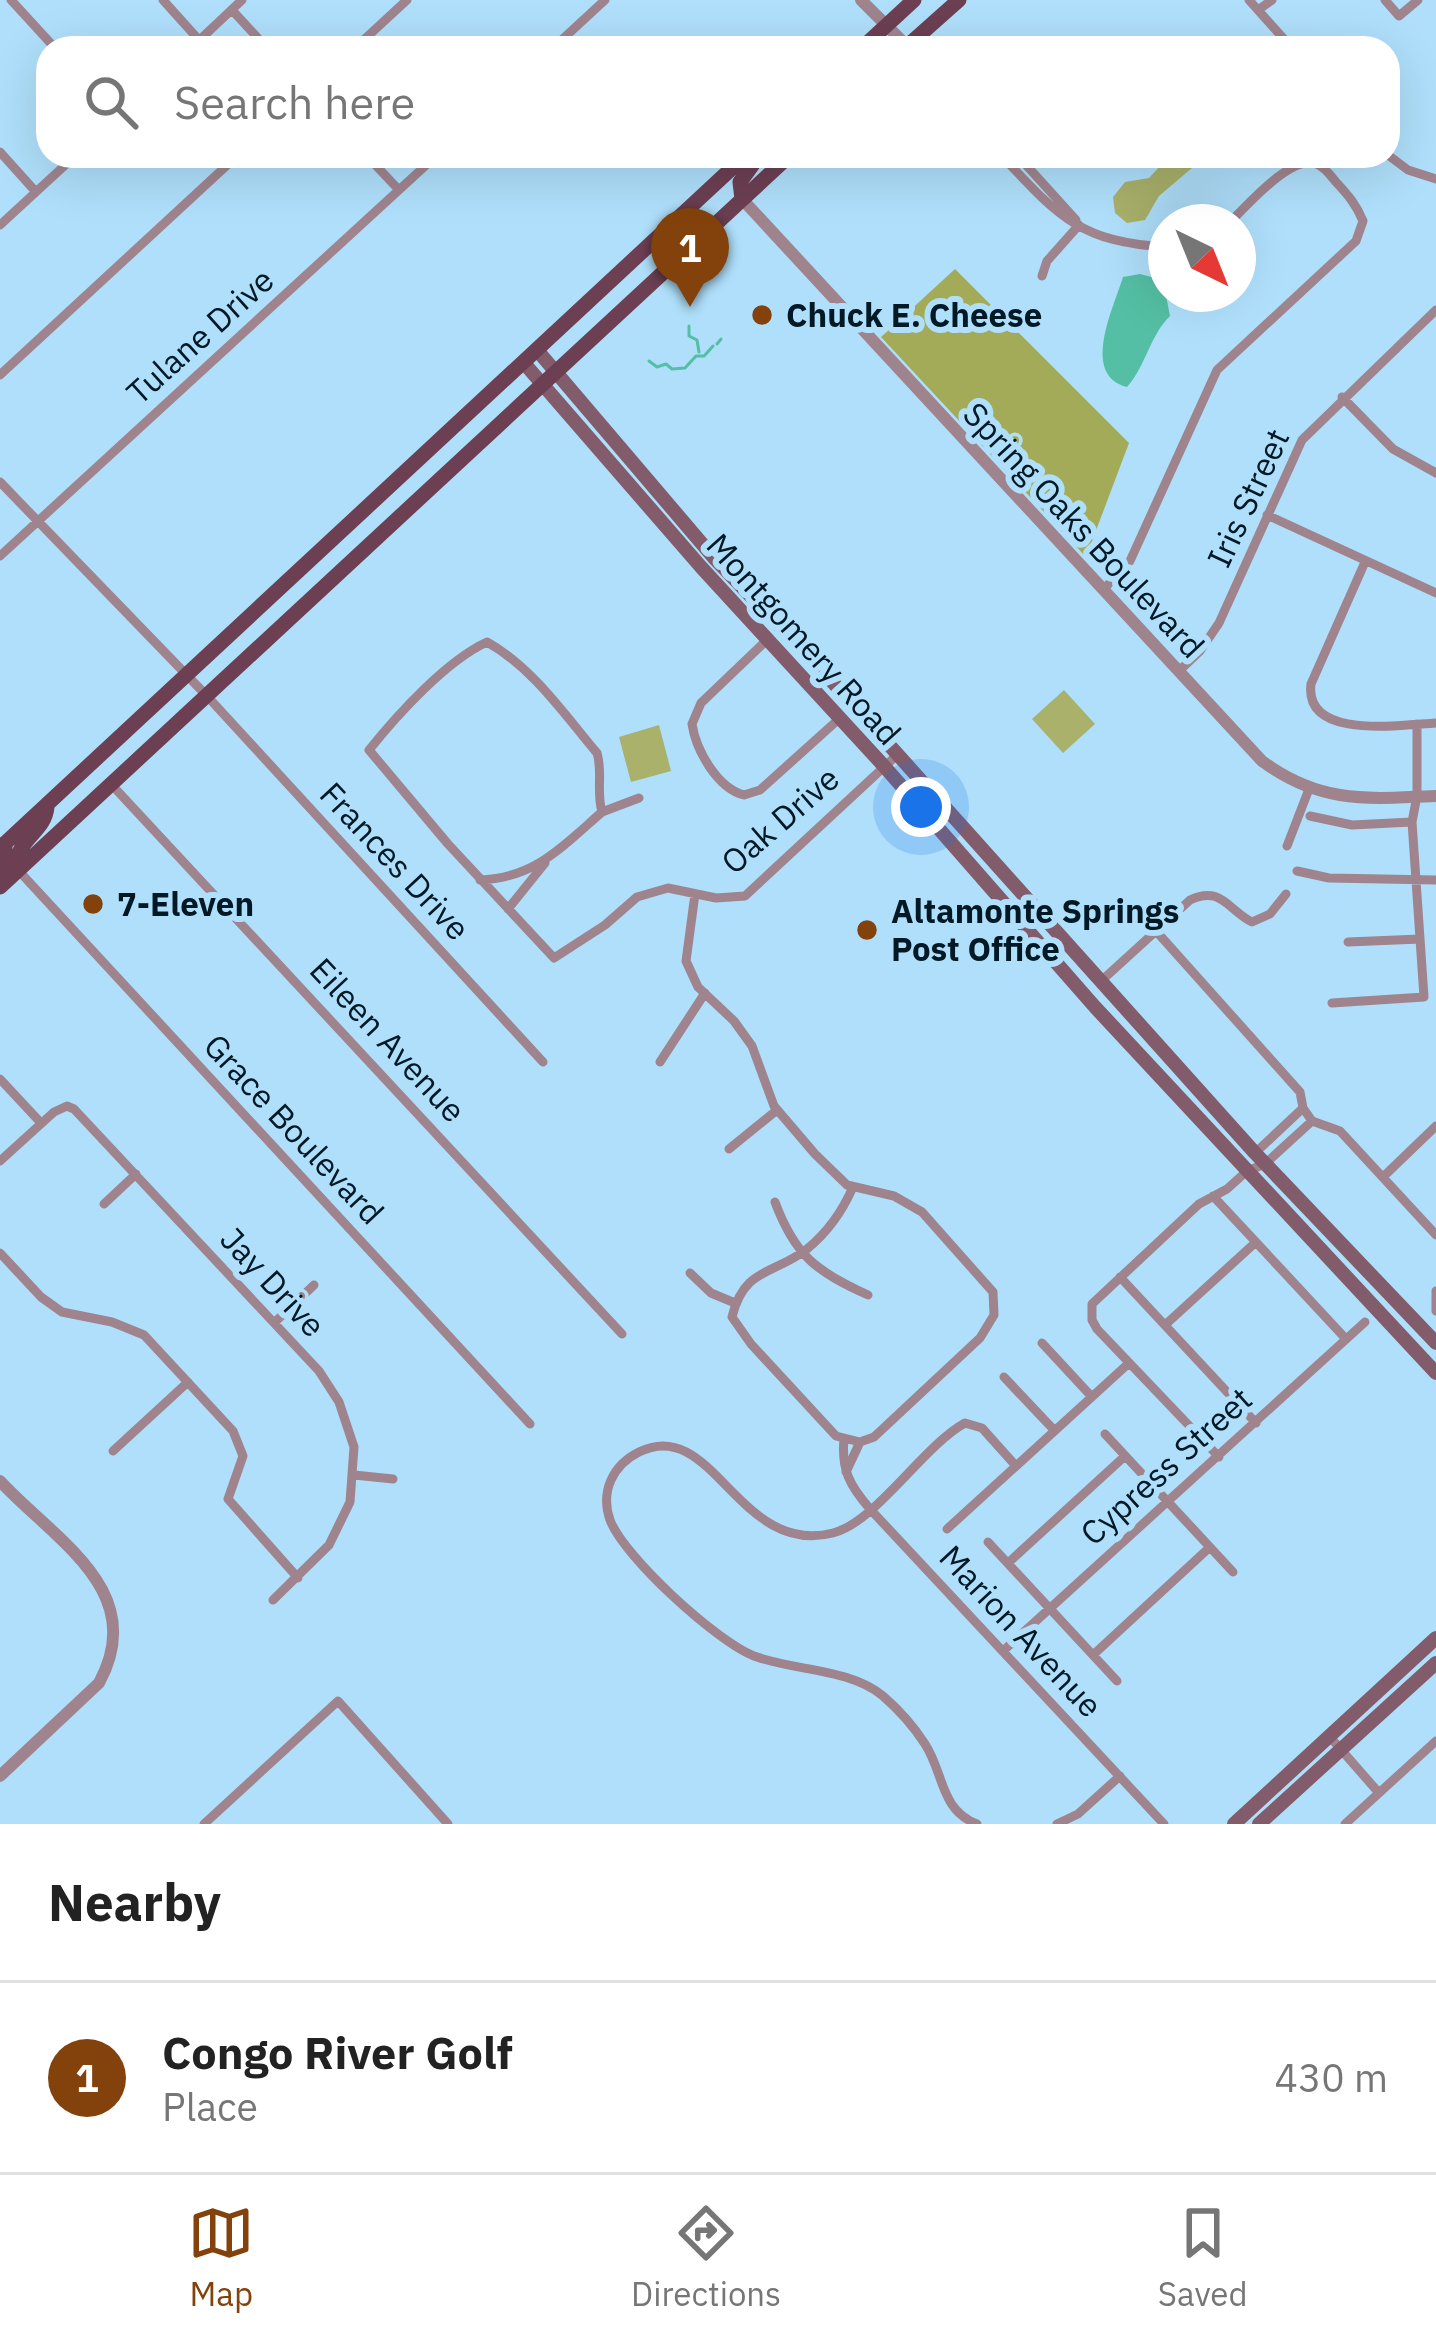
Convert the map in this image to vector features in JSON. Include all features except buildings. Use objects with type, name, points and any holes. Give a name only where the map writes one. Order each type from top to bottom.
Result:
[{"type":"main road","points":[[875,36],[914,0]]},
{"type":"main road","points":[[921,36],[959,0]]},
{"type":"main road","points":[[0,872],[2,845],[733,168]]},
{"type":"main road","points":[[742,199],[740,182],[750,168]]},
{"type":"main road","points":[[0,887],[776,168]]},
{"type":"main road","name":"Montgomery Road","points":[[531,357],[821,669],[1260,1158],[1436,1343]]},
{"type":"main road","name":"Montgomery Road","points":[[550,377],[701,567],[1153,1070],[1436,1373]]},
{"type":"main road","points":[[769,638],[792,645],[821,669]]},
{"type":"main road","points":[[18,870],[20,846],[46,818],[47,804]]},
{"type":"main road","points":[[994,892],[1016,888]]},
{"type":"main road","points":[[1153,1070],[1168,1057]]},
{"type":"main road","points":[[1258,1824],[1436,1639]]},
{"type":"main road","points":[[1234,1824],[1436,1663]]},
{"type":"street","points":[[11,0],[45,36]]},
{"type":"street","points":[[163,0],[189,36]]},
{"type":"street","points":[[204,36],[242,0]]},
{"type":"street","points":[[368,36],[407,0]]},
{"type":"street","points":[[566,36],[604,0]]},
{"type":"street","points":[[861,0],[895,36]]},
{"type":"street","points":[[1249,0],[1281,36]]},
{"type":"street","points":[[1258,10],[1272,0]]},
{"type":"street","points":[[1385,0],[1400,16],[1418,0]]},
{"type":"street","points":[[232,10],[256,36]]},
{"type":"street","points":[[0,152],[36,192]]},
{"type":"street","points":[[1400,164],[1436,179]]},
{"type":"street","points":[[0,225],[62,168]]},
{"type":"street","points":[[0,375],[224,168]]},
{"type":"street","points":[[378,168],[399,190]]},
{"type":"street","name":"Tulane Drive","points":[[0,556],[423,168]]},
{"type":"street","points":[[1014,168],[1055,213],[1110,241],[1148,246]]},
{"type":"street","points":[[1029,168],[1079,225]]},
{"type":"street","points":[[1249,204],[1291,168]]},
{"type":"street","points":[[1103,590],[1130,561],[1217,370],[1356,241],[1363,221],[1356,203],[1323,168]]},
{"type":"street","name":"Spring Oaks Boulevard","points":[[742,199],[1262,761],[1309,789],[1342,797],[1436,796]]},
{"type":"street","points":[[1042,276],[1047,261],[1079,225]]},
{"type":"street","name":"Iris Street","points":[[1178,672],[1219,623],[1302,440],[1436,310]]},
{"type":"street","points":[[1342,397],[1394,448],[1436,473]]},
{"type":"street","name":"Frances Drive","points":[[0,482],[207,696],[543,1062]]},
{"type":"street","points":[[1268,515],[1436,593]]},
{"type":"street","points":[[1365,562],[1311,684],[1310,697],[1325,718],[1336,723],[1436,723]]},
{"type":"street","points":[[769,638],[701,703],[692,724],[700,750],[730,789],[744,795],[760,790],[840,718]]},
{"type":"street","points":[[602,812],[597,753],[505,652],[487,642],[472,649],[369,750],[508,909],[549,859],[602,812],[639,798]]},
{"type":"street","points":[[1332,1003],[1424,997],[1412,822],[1417,796],[1417,724]]},
{"type":"street","name":"Oak Drive","points":[[508,909],[554,958],[637,897],[668,888],[716,898],[745,896],[897,755]]},
{"type":"street","name":"Eileen Avenue","points":[[111,784],[622,1334]]},
{"type":"street","points":[[1287,846],[1305,814],[1309,789]]},
{"type":"street","points":[[1305,814],[1352,825],[1412,822]]},
{"type":"street","points":[[480,880],[508,879],[549,859]]},
{"type":"street","name":"Grace Boulevard","points":[[18,870],[530,1424]]},
{"type":"street","points":[[1297,871],[1330,878],[1436,880]]},
{"type":"street","points":[[695,894],[686,961],[705,993],[752,1046],[777,1110],[814,1154],[853,1187],[893,1196],[922,1212],[989,1284],[994,1315],[980,1339],[874,1437],[860,1442],[836,1436],[731,1316],[757,1274],[800,1253],[840,1216],[853,1187]]},
{"type":"street","points":[[1100,982],[1202,895],[1222,897],[1252,922],[1270,914],[1286,894]]},
{"type":"street","points":[[1156,931],[1300,1092],[1312,1121],[1340,1131],[1436,1235]]},
{"type":"street","points":[[1348,942],[1420,939]]},
{"type":"street","points":[[660,1062],[705,993]]},
{"type":"street","points":[[0,1079],[41,1124],[0,1162]]},
{"type":"street","name":"Jay Drive","points":[[41,1124],[60,1108],[74,1108],[319,1371],[340,1402],[354,1448],[354,1475],[340,1527],[273,1600]]},
{"type":"street","points":[[1219,1457],[1097,1329],[1090,1312],[1098,1297],[1198,1204],[1247,1171],[1303,1108]]},
{"type":"street","points":[[729,1149],[777,1110]]},
{"type":"street","points":[[1260,1158],[1312,1121]]},
{"type":"street","points":[[1383,1177],[1436,1126]]},
{"type":"street","points":[[104,1204],[136,1174]]},
{"type":"street","points":[[1213,1196],[1346,1340]]},
{"type":"street","points":[[776,1202],[800,1253],[834,1280],[868,1295]]},
{"type":"street","points":[[1165,1325],[1256,1242]]},
{"type":"street","points":[[0,1253],[50,1305],[74,1318],[112,1322],[145,1335],[241,1444],[241,1469],[229,1487],[228,1499],[298,1578]]},
{"type":"street","points":[[690,1273],[711,1293],[735,1303]]},
{"type":"street","points":[[1120,1277],[1256,1423]]},
{"type":"street","points":[[274,1323],[314,1286]]},
{"type":"street","points":[[1436,1291],[1436,1311]]},
{"type":"street","name":"Cypress Street","points":[[1003,1651],[1365,1322]]},
{"type":"street","points":[[1042,1343],[1092,1396]]},
{"type":"street","points":[[947,1529],[1129,1363]]},
{"type":"street","points":[[1004,1377],[1054,1430]]},
{"type":"street","points":[[113,1450],[188,1382]]},
{"type":"street","points":[[977,1824],[963,1819],[946,1799],[928,1746],[880,1693],[859,1683],[752,1655],[712,1632],[621,1539],[610,1519],[606,1492],[613,1474],[626,1460],[664,1444],[697,1456],[764,1523],[794,1537],[836,1533],[870,1509],[965,1423],[982,1428],[1016,1466]]},
{"type":"street","points":[[1105,1434],[1233,1572]]},
{"type":"street","name":"Marion Avenue","points":[[844,1439],[842,1459],[848,1483],[1164,1824]]},
{"type":"street","points":[[846,1472],[860,1442]]},
{"type":"street","points":[[1008,1563],[1125,1456]]},
{"type":"street","points":[[354,1475],[393,1479]]},
{"type":"street","points":[[0,1481],[92,1574],[106,1594],[116,1627],[110,1664],[99,1683],[0,1776]]},
{"type":"street","points":[[988,1542],[1117,1681]]},
{"type":"street","points":[[1093,1655],[1210,1547]]},
{"type":"street","points":[[204,1824],[338,1701],[448,1824]]},
{"type":"street","points":[[1345,1824],[1436,1741]]},
{"type":"street","points":[[1336,1743],[1379,1792]]},
{"type":"street","points":[[1057,1824],[1078,1814],[1120,1776]]},
{"type":"shaded area","points":[[1158,168],[1192,168],[1154,204],[1148,204],[1145,220],[1127,223],[1115,213],[1113,197],[1125,182],[1149,178]]},
{"type":"shaded area","points":[[955,269],[1129,443],[1086,557],[881,337]]},
{"type":"shaded area","points":[[1148,276],[1148,312],[1169,312],[1170,316],[1127,387],[1113,380],[1103,355],[1123,277]]},
{"type":"shaded area","points":[[1064,690],[1095,724],[1063,753],[1032,719]]},
{"type":"shaded area","points":[[659,725],[671,771],[631,782],[619,737]]},
{"type":"waterway","points":[[689,326],[699,352]]},
{"type":"waterway","points":[[717,344],[721,339]]},
{"type":"waterway","points":[[705,355],[713,346]]},
{"type":"waterway","points":[[649,361],[657,367],[685,368],[696,356],[704,356]]},
{"type":"place","name":"Congo River Golf","points":[[690,307]]},
{"type":"place","name":"Chuck E. Cheese","points":[[762,315]]},
{"type":"place","name":"7-Eleven","points":[[93,904]]},
{"type":"place","name":"Altamonte Springs Post Office","points":[[867,930]]}]
